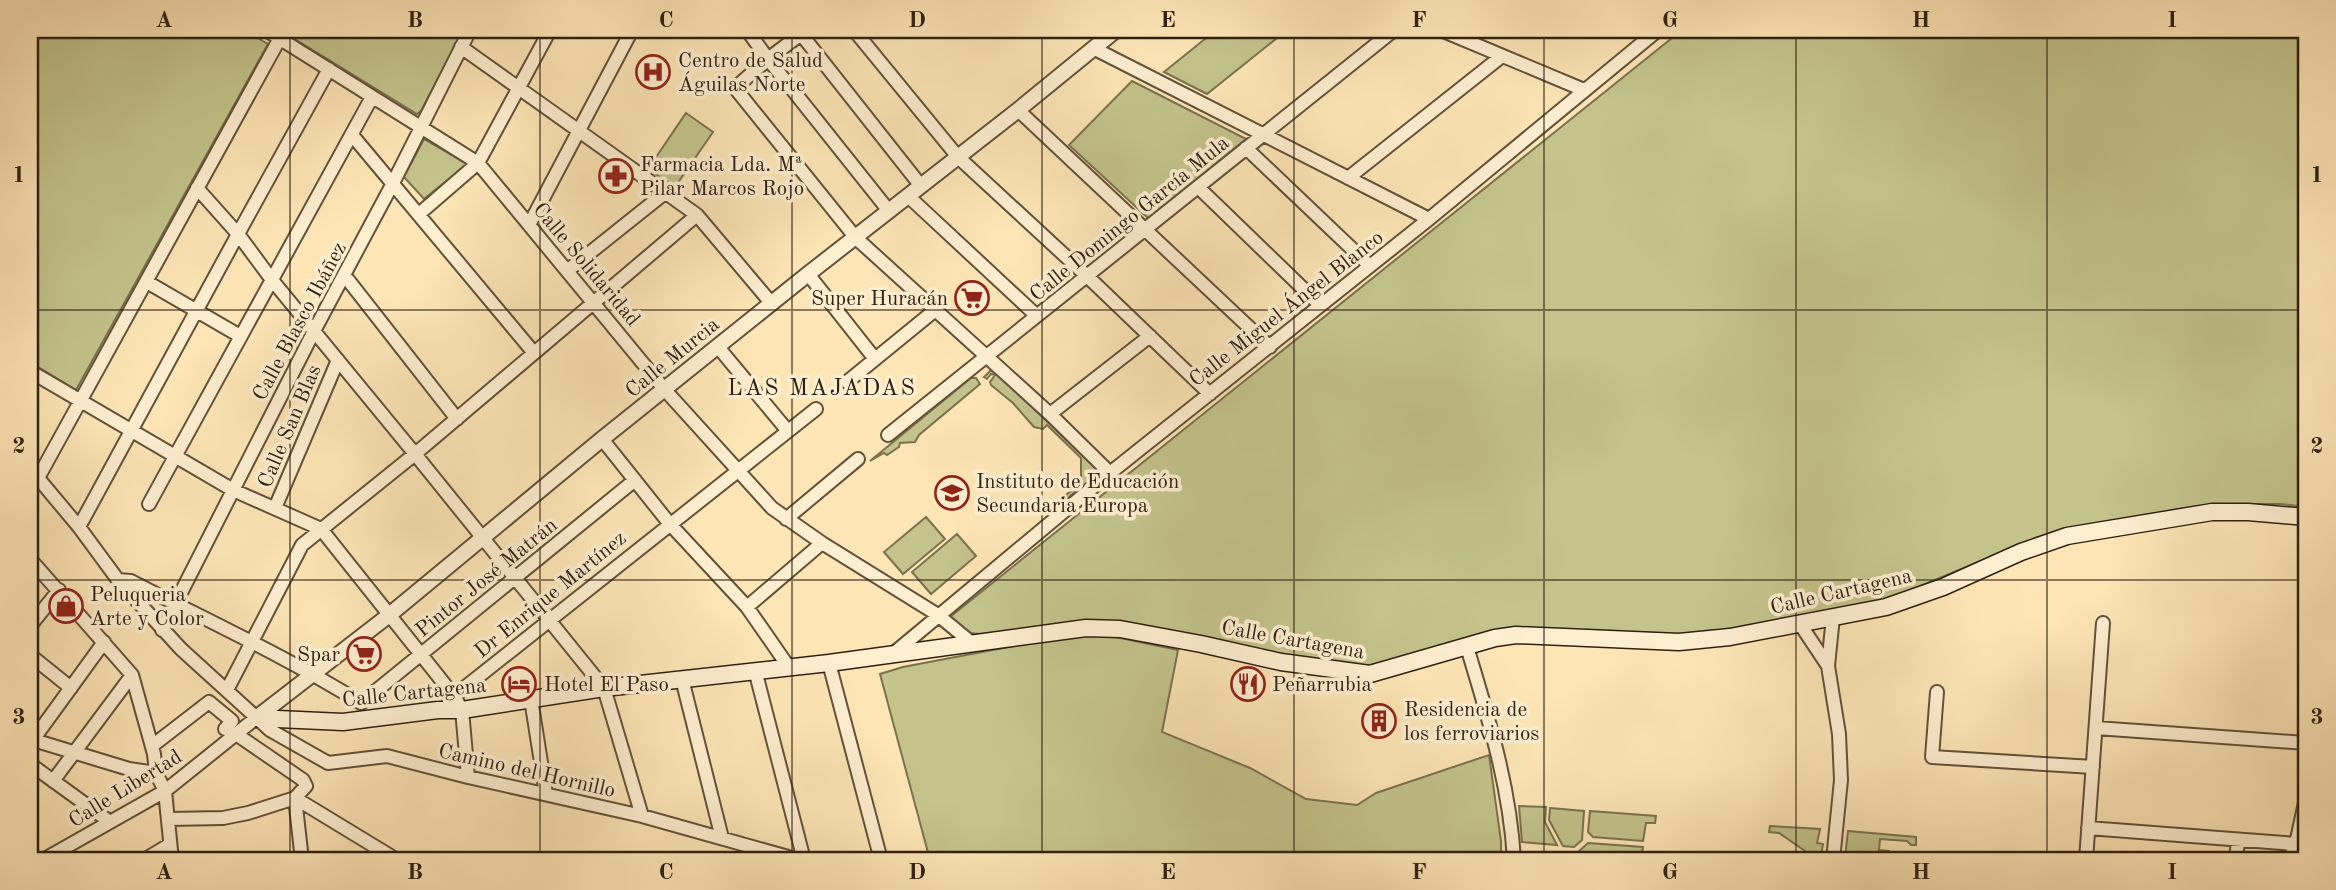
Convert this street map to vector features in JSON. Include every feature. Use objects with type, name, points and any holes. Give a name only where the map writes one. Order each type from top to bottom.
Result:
[{"type":"main road","name":"Calle Cartagena","points":[[256,718],[342,722],[359,711],[438,710],[458,703],[531,699],[1103,627],[1201,644],[1281,662],[1370,674],[1495,638],[1516,635],[1679,642],[1730,637],[1886,607],[2021,552],[2090,532],[2213,512],[2306,517]]},
{"type":"street","name":"Calle Solidaridad","points":[[266,30],[478,163],[665,390],[772,508],[822,543],[937,615],[973,644]]},
{"type":"street","name":"Calle Blasco Ibáñez","points":[[162,629],[470,30]]},
{"type":"street","points":[[419,214],[478,163],[550,30]]},
{"type":"street","points":[[529,225],[632,30]]},
{"type":"street","points":[[747,30],[889,211]]},
{"type":"street","points":[[854,30],[958,157],[1209,394]]},
{"type":"street","name":"Calle Murcia","points":[[256,718],[388,616],[602,439],[1116,30]]},
{"type":"street","name":"Calle Domingo García Mula","points":[[888,435],[1394,30]]},
{"type":"street","points":[[1441,30],[1584,90]]},
{"type":"street","name":"Calle Miguel Ángel Blanco","points":[[894,653],[1110,473],[1429,219],[1658,30]]},
{"type":"street","points":[[921,186],[804,32],[735,88],[856,238],[1050,414],[1110,473]]},
{"type":"street","points":[[34,473],[81,401],[279,38]]},
{"type":"street","points":[[461,47],[696,215],[772,304]]},
{"type":"street","points":[[1093,48],[1429,219]]},
{"type":"street","points":[[1348,178],[1502,56]]},
{"type":"street","points":[[79,527],[329,69]]},
{"type":"street","points":[[149,504],[372,97]]},
{"type":"street","points":[[1018,110],[1270,347]]},
{"type":"street","points":[[352,135],[534,352]]},
{"type":"street","points":[[1247,148],[1370,266]]},
{"type":"street","points":[[1198,187],[1320,305]]},
{"type":"street","points":[[197,188],[238,234],[272,281],[483,536],[604,688],[642,816]]},
{"type":"street","points":[[567,271],[666,192]]},
{"type":"street","points":[[908,196],[1037,316]]},
{"type":"street","points":[[227,690],[302,545],[457,419],[696,215]]},
{"type":"street","points":[[808,274],[875,359]]},
{"type":"street","points":[[345,276],[457,419]]},
{"type":"street","points":[[147,282],[240,336]]},
{"type":"street","points":[[847,382],[934,311]]},
{"type":"street","points":[[1050,414],[1150,336]]},
{"type":"street","points":[[718,347],[787,430]]},
{"type":"street","name":"Calle San Blas","points":[[275,508],[338,359]]},
{"type":"street","points":[[31,374],[233,490],[321,529],[458,703],[468,778]]},
{"type":"street","name":"Dr Enrique Martínez","points":[[458,703],[548,620],[816,409]]},
{"type":"street","points":[[602,439],[669,523],[747,607],[788,666]]},
{"type":"street","points":[[786,519],[858,459]]},
{"type":"street","name":"Camino del Hornillo","points":[[34,473],[118,580],[162,629],[270,730],[328,763],[387,756],[468,778],[642,816],[802,860]]},
{"type":"street","name":"Pintor José Matrán","points":[[359,711],[420,655],[635,480]]},
{"type":"street","points":[[747,607],[822,543]]},
{"type":"street","points":[[30,559],[132,675],[153,750],[156,774],[166,791],[172,860]]},
{"type":"street","points":[[118,580],[131,581],[313,673],[359,711]]},
{"type":"street","points":[[30,626],[59,590]]},
{"type":"street","points":[[1833,617],[1828,666],[1839,734],[1841,780],[1833,860]]},
{"type":"street","points":[[2086,860],[2103,623]]},
{"type":"street","points":[[1800,624],[1828,666]]},
{"type":"street","points":[[104,642],[31,741],[156,774]]},
{"type":"street","points":[[1467,647],[1509,803],[1514,860]]},
{"type":"street","points":[[30,655],[71,688]]},
{"type":"street","points":[[829,663],[881,860]]},
{"type":"street","points":[[755,670],[802,860]]},
{"type":"street","points":[[53,781],[132,675]]},
{"type":"street","points":[[682,679],[722,838]]},
{"type":"street","points":[[1937,692],[1932,757],[2093,767]]},
{"type":"street","points":[[531,699],[546,794]]},
{"type":"street","points":[[153,750],[209,702],[232,721],[231,731],[303,780],[306,786],[295,799],[223,818],[168,819]]},
{"type":"street","name":"Calle Libertad","points":[[43,860],[166,791],[231,731],[256,718]]},
{"type":"street","points":[[2096,728],[2306,743]]},
{"type":"street","points":[[30,764],[110,822]]},
{"type":"street","points":[[2289,860],[2296,844],[2306,798]]},
{"type":"street","points":[[295,799],[302,860]]},
{"type":"street","points":[[295,799],[397,860]]},
{"type":"street","points":[[2088,828],[2296,844]]},
{"type":"street","points":[[2236,860],[2238,840]]},
{"type":"street","points":[[144,860],[169,845]]},
{"type":"green space","points":[[30,30],[244,30],[268,44],[76,390],[30,362]]},
{"type":"green space","points":[[280,30],[464,30],[417,114]]},
{"type":"green space","points":[[1216,30],[1287,30],[1207,94],[1164,72]]},
{"type":"green space","points":[[1682,30],[2306,30],[2306,507],[2231,504],[2190,507],[2064,531],[2024,543],[1889,599],[1786,620],[1686,636],[1537,629],[1491,631],[1439,650],[1361,668],[1088,621],[981,634],[968,633],[950,617]]},
{"type":"green space","points":[[1132,81],[1246,139],[1149,219],[1069,145]]},
{"type":"green space","points":[[686,113],[713,132],[675,187],[648,169]]},
{"type":"green space","points":[[424,139],[467,164],[424,199],[404,177]]},
{"type":"green space","points":[[992,369],[1100,472],[1064,501],[1061,499],[1081,483],[1081,458],[1047,425],[1043,429],[1034,427],[1013,403],[991,385],[995,375],[991,374],[987,379],[984,377]]},
{"type":"green space","points":[[971,378],[976,378],[980,384],[919,435],[915,442],[900,443],[899,447],[887,455],[884,453],[870,461]]},
{"type":"green space","points":[[926,517],[945,539],[903,574],[884,552]]},
{"type":"green space","points":[[957,534],[976,556],[931,594],[912,572]]},
{"type":"green space","points":[[1101,634],[1178,650],[1162,732],[1250,768],[1306,799],[1357,805],[1376,793],[1489,755],[1501,841],[1501,860],[930,860],[880,674],[903,667],[1024,644]]},
{"type":"green space","points":[[1519,806],[1546,807],[1545,822],[1557,845],[1522,842]]},
{"type":"green space","points":[[1550,808],[1584,811],[1582,840],[1574,847],[1563,846],[1549,820]]},
{"type":"green space","points":[[1590,811],[1656,816],[1655,823],[1646,823],[1643,841],[1593,837],[1588,832]]},
{"type":"green space","points":[[1770,826],[1820,829],[1817,843],[1823,844],[1821,855],[1805,854],[1805,851],[1779,833],[1769,832]]},
{"type":"green space","points":[[1848,831],[1916,837],[1916,845],[1907,841],[1880,839],[1879,850],[1889,851],[1889,856],[1878,860],[1845,857]]},
{"type":"green space","points":[[1588,843],[1643,847],[1641,860],[1576,860],[1577,853]]},
{"type":"place","name":"Centro de Salud Águilas Norte","points":[[653,72]]},
{"type":"place","name":"Farmacia Lda. Mª Pilar Marcos Rojo","points":[[616,176]]},
{"type":"place","name":"Super Huracán","points":[[972,298]]},
{"type":"place","name":"Instituto de Educación Secundaria Europa","points":[[952,493]]},
{"type":"place","name":"Peluqueria Arte y Color","points":[[66,606]]},
{"type":"place","name":"Spar","points":[[364,654]]},
{"type":"place","name":"Hotel El Paso","points":[[519,684]]},
{"type":"place","name":"Peñarrubia","points":[[1248,684]]},
{"type":"place","name":"Residencia de los ferroviarios","points":[[1379,721]]},
{"type":"district","name":"LAS MAJADAS","points":[[822,387]]}]
